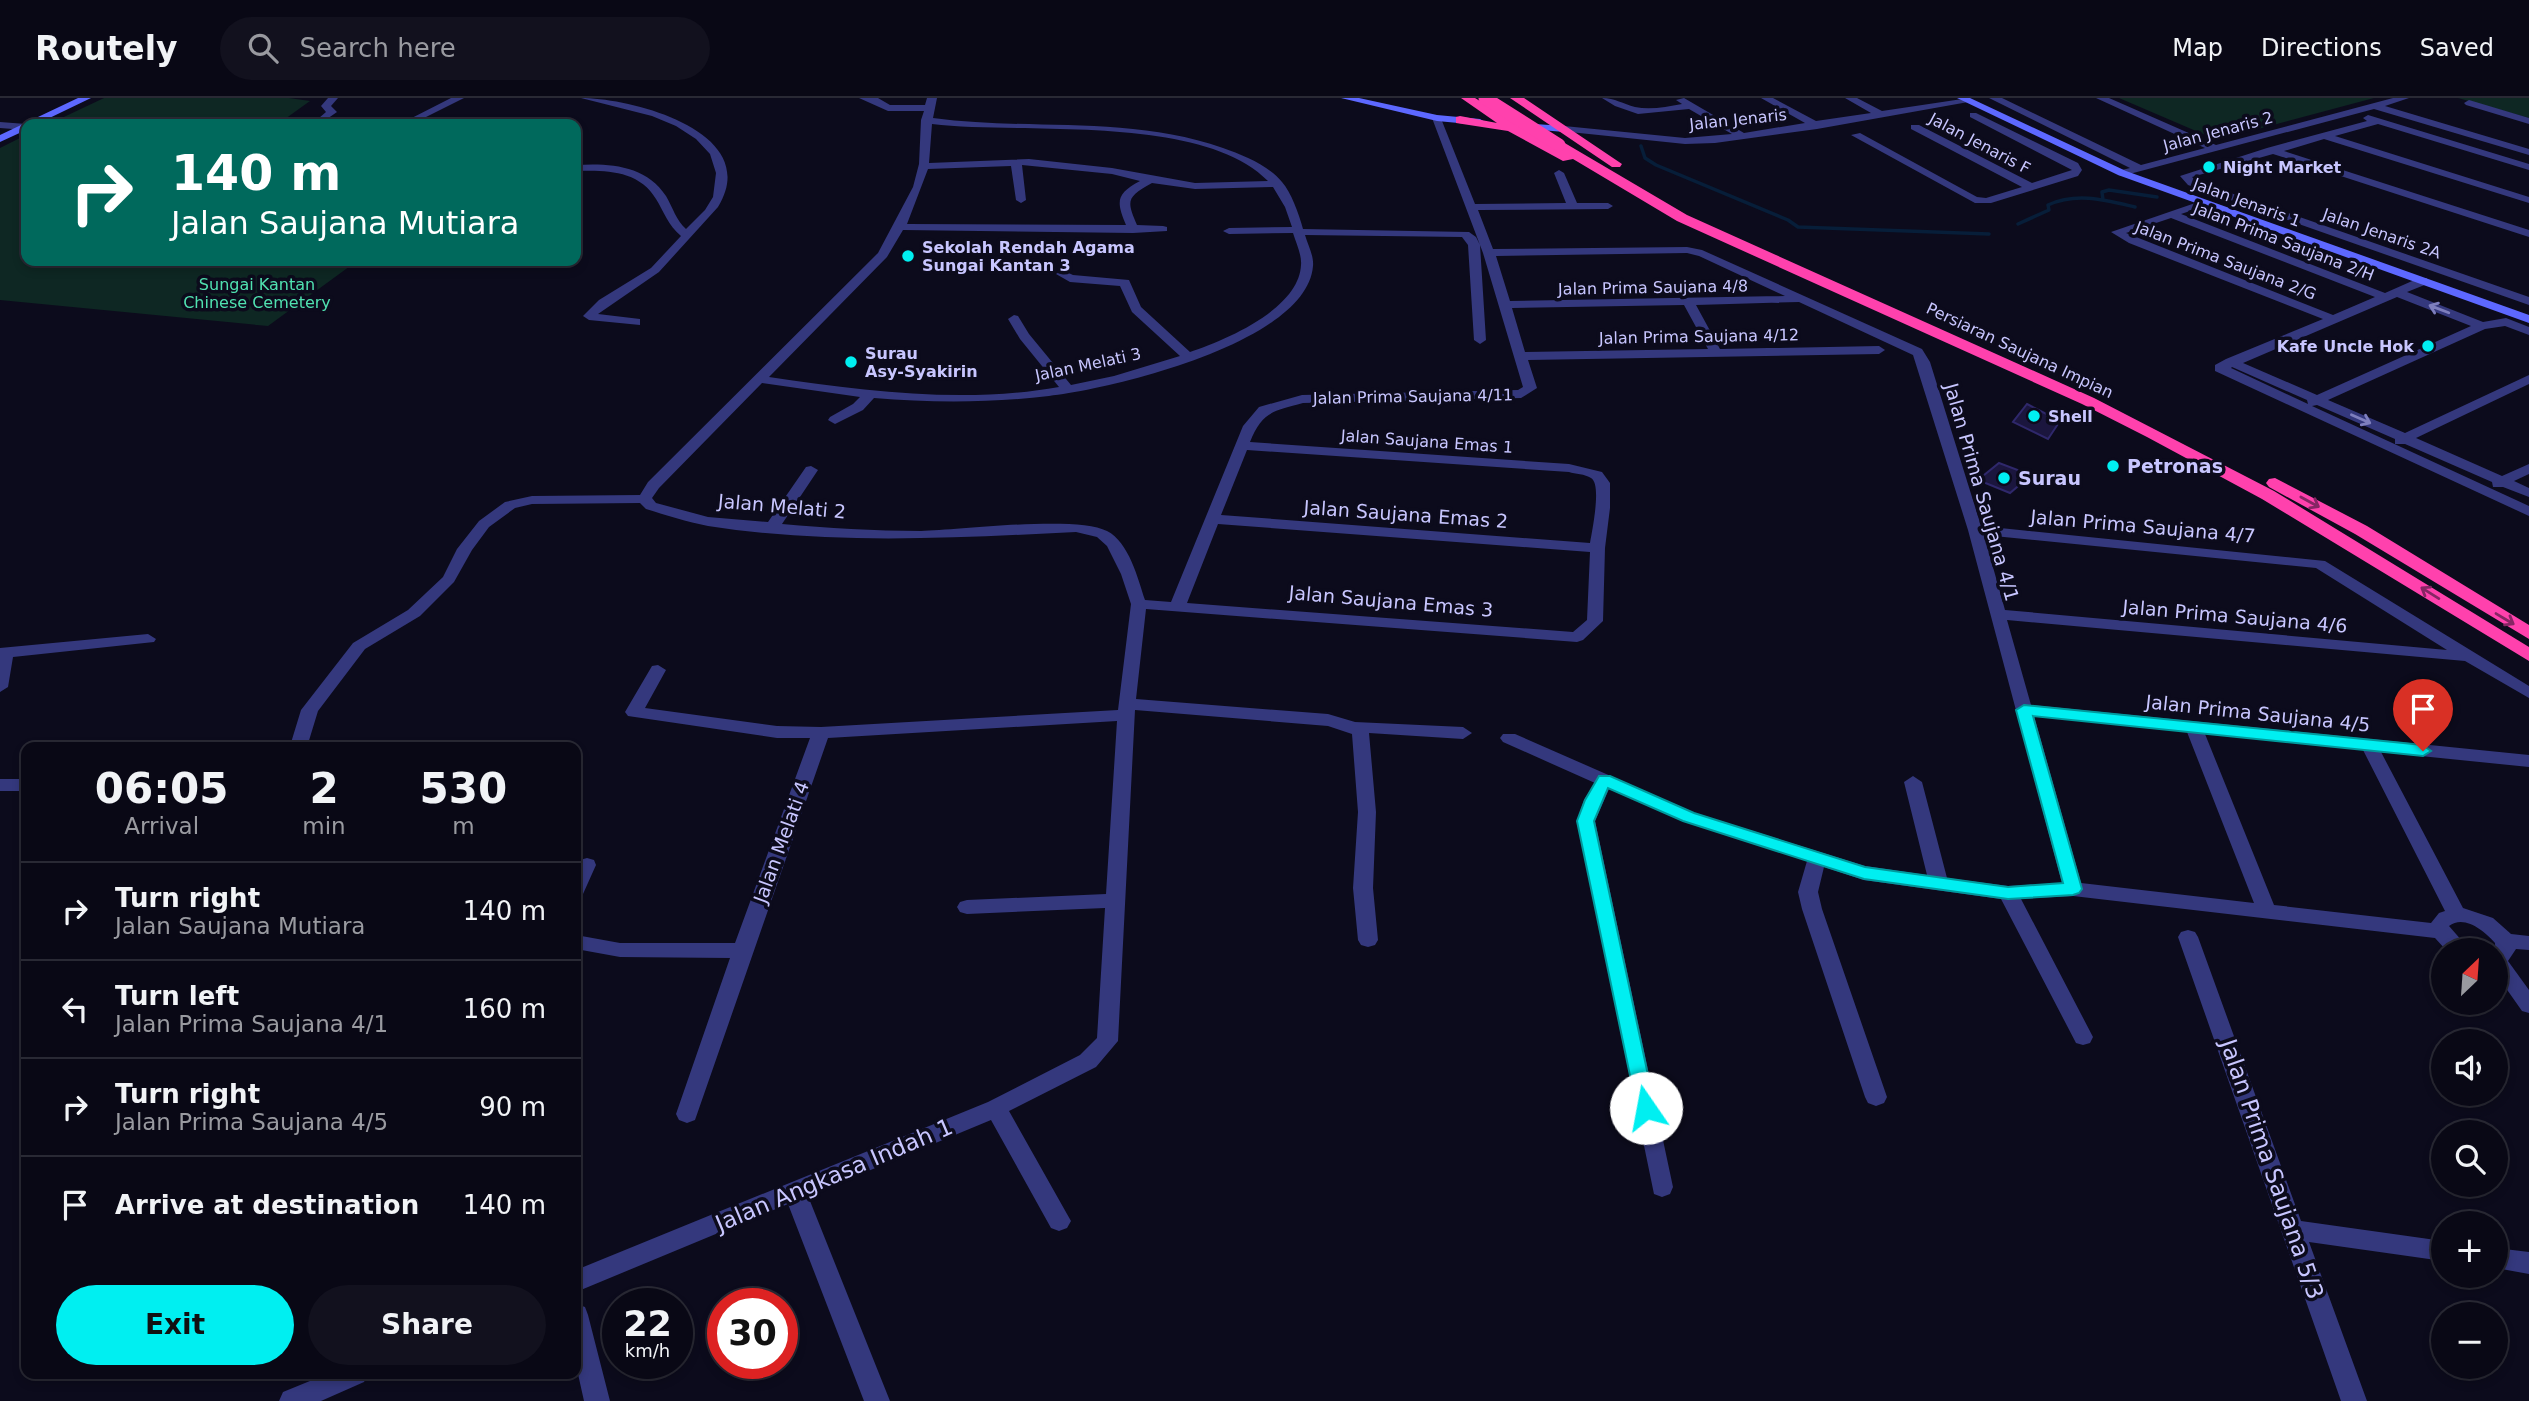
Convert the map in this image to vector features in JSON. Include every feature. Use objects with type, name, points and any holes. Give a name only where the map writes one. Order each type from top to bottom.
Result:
[{"type":"highway","name":"Persiaran Saujana Impian","points":[[1502,98],[1632,183],[2119,402],[2361,530],[2529,633]]},
{"type":"highway","points":[[1516,98],[1560,127],[1568,141],[1581,133],[1592,131]]},
{"type":"highway","name":"Persiaran Saujana Impian","points":[[1475,100],[1568,141],[1632,190],[1715,234],[2030,374],[2132,423],[2268,495],[2529,655]]},
{"type":"highway","points":[[1461,119],[1475,109],[1475,100]]},
{"type":"highway","points":[[1475,100],[1521,133],[1632,190]]},
{"type":"highway","points":[[1461,119],[1521,133]]},
{"type":"street","points":[[42,119],[86,98]]},
{"type":"street","points":[[324,118],[332,112],[326,106],[333,98]]},
{"type":"street","points":[[415,119],[459,98]]},
{"type":"street","points":[[586,98],[667,118],[693,131],[710,145],[719,163],[721,178],[718,198],[687,235],[653,271],[589,316],[635,322]]},
{"type":"street","name":"Jalan Melati 3","points":[[758,379],[870,394],[977,398],[1068,389],[1131,375],[1188,357],[1267,323],[1295,299],[1308,268],[1292,208],[1279,184],[1245,160],[1181,139],[1101,128],[976,126],[929,108],[888,108],[875,100],[864,98]]},
{"type":"street","points":[[1346,98],[1437,118],[1560,127]]},
{"type":"street","points":[[1607,98],[1626,109],[1639,112],[1690,106]]},
{"type":"street","points":[[1678,98],[1744,136]]},
{"type":"street","points":[[1766,98],[1817,126]]},
{"type":"street","points":[[1850,98],[1882,115]]},
{"type":"street","points":[[1937,98],[1950,104]]},
{"type":"street","points":[[1994,98],[2139,168]]},
{"type":"street","points":[[2101,98],[2214,148]]},
{"type":"street","name":"Jalan Jenaris 2","points":[[2122,173],[2404,98]]},
{"type":"street","name":"Jalan Jenaris","points":[[1560,127],[1685,141],[1817,126],[1965,100]]},
{"type":"street","name":"Jalan Jenaris 1","points":[[1965,100],[2122,173],[2529,319]]},
{"type":"street","points":[[2469,103],[2529,121]]},
{"type":"street","points":[[2374,106],[2529,152]]},
{"type":"street","points":[[300,742],[310,710],[350,656],[359,646],[414,612],[449,579],[465,549],[484,524],[510,505],[532,500],[644,499],[653,485],[883,255],[899,227],[924,166],[929,108]]},
{"type":"street","points":[[2349,113],[2529,167]]},
{"type":"street","points":[[1417,114],[1461,119]]},
{"type":"street","points":[[1856,135],[1975,200],[1987,201],[2074,174],[2077,170],[2074,165],[1973,115]]},
{"type":"street","name":"Jalan Prima Saujana 4/11","points":[[1178,605],[1250,426],[1258,415],[1273,406],[1294,400],[1339,396],[1521,394],[1530,388],[1489,253],[1437,118]]},
{"type":"street","points":[[2271,150],[2378,121]]},
{"type":"street","points":[[0,127],[21,127]]},
{"type":"street","name":"Jalan Jenaris F","points":[[1915,127],[2031,187]]},
{"type":"street","points":[[0,139],[21,129]]},
{"type":"street","points":[[2011,134],[2029,130]]},
{"type":"street","points":[[2324,136],[2529,200]]},
{"type":"street","points":[[2271,150],[2529,234]]},
{"type":"street","name":"Jalan Jenaris 2A","points":[[2271,150],[2185,176],[2186,179],[2529,301]]},
{"type":"street","points":[[924,166],[1016,163],[1112,171],[1195,186],[1279,184]]},
{"type":"street","points":[[1016,163],[1021,200]]},
{"type":"street","points":[[581,168],[611,169],[640,176],[659,194],[670,221],[687,235]]},
{"type":"street","points":[[1559,173],[1573,207]]},
{"type":"street","points":[[1133,230],[1124,208],[1124,199],[1131,190],[1150,180]]},
{"type":"street","name":"Jalan Prima Saujana 2/G","points":[[2204,203],[2117,232],[2133,241],[2333,319]]},
{"type":"street","points":[[1471,207],[1608,206]]},
{"type":"street","name":"Jalan Prima Saujana 2/H","points":[[2171,214],[2482,326]]},
{"type":"street","points":[[899,227],[1163,229]]},
{"type":"street","points":[[1229,231],[1465,234],[1472,239],[1474,245],[1480,340]]},
{"type":"street","name":"Jalan Prima Saujana 4/1","points":[[1489,253],[1687,250],[1702,253],[1903,344],[1921,356],[1975,530],[2073,889]]},
{"type":"street","points":[[1062,274],[1070,278],[1125,283],[1136,309],[1188,357]]},
{"type":"street","points":[[2423,281],[2220,368],[2529,512]]},
{"type":"street","name":"Jalan Prima Saujana 4/8","points":[[1504,305],[1804,299]]},
{"type":"street","points":[[1689,302],[1716,353]]},
{"type":"street","points":[[1014,319],[1024,336],[1068,389]]},
{"type":"street","points":[[2302,407],[2482,326],[2499,322],[2529,331]]},
{"type":"street","name":"Jalan Prima Saujana 4/12","points":[[1520,356],[1879,350]]},
{"type":"street","points":[[2227,363],[2529,493]]},
{"type":"street","points":[[2388,447],[2529,379]]},
{"type":"street","points":[[835,420],[858,407],[870,394]]},
{"type":"street","name":"Jalan Saujana Emas 1","points":[[1243,446],[1569,468],[1597,475],[1603,483],[1597,548]]},
{"type":"street","points":[[2484,492],[2529,468]]},
{"type":"street","points":[[772,527],[811,470]]},
{"type":"street","name":"Jalan Melati 2","points":[[644,499],[651,506],[707,521],[820,532],[920,535],[1089,529],[1102,534],[1112,544],[1129,574],[1139,604],[1127,709],[1107,1041],[1088,1061]]},
{"type":"street","name":"Jalan Saujana Emas 2","points":[[1211,519],[1597,548]]},
{"type":"street","name":"Jalan Prima Saujana 4/7","points":[[1975,530],[2307,561],[2330,569],[2469,656]]},
{"type":"street","name":"Jalan Saujana Emas 3","points":[[1178,605],[1577,637],[1595,621],[1597,548]]},
{"type":"street","points":[[1139,604],[1178,605]]},
{"type":"street","name":"Jalan Prima Saujana 4/6","points":[[1996,614],[2469,656]]},
{"type":"street","points":[[0,687],[3,653],[148,639]]},
{"type":"street","points":[[2469,656],[2529,694]]},
{"type":"street","points":[[658,670],[635,712],[764,730],[821,733],[1127,709],[1328,720],[1352,727],[1463,733]]},
{"type":"street","name":"Jalan Prima Saujana 4/5","points":[[2024,710],[2529,761]]},
{"type":"street","points":[[1352,727],[1360,732],[1367,812],[1363,888],[1368,940]]},
{"type":"street","points":[[2194,727],[2267,911]]},
{"type":"street","name":"Jalan Melati 4","points":[[687,1114],[742,951],[821,733]]},
{"type":"street","points":[[1510,738],[1689,817],[1864,873],[2008,893],[2073,889],[2440,931]]},
{"type":"street","points":[[2370,745],[2456,914]]},
{"type":"street","points":[[1605,780],[1593,800],[1586,821],[1662,1187]]},
{"type":"street","points":[[1913,782],[1939,885]]},
{"type":"street","points":[[0,785],[21,785]]},
{"type":"street","points":[[1817,858],[1808,892],[1812,909],[1876,1097]]},
{"type":"street","points":[[581,878],[587,865]]},
{"type":"street","points":[[2008,893],[2083,1037]]},
{"type":"street","points":[[967,907],[1115,901]]},
{"type":"street","points":[[2445,938],[2440,931],[2441,920],[2456,914],[2483,921],[2503,938]]},
{"type":"street","name":"Jalan Prima Saujana 5/3","points":[[2188,937],[2228,1041],[2354,1401]]},
{"type":"street","points":[[2508,941],[2529,943]]},
{"type":"street","points":[[581,943],[620,950],[742,951]]},
{"type":"street","points":[[2508,976],[2529,1005]]},
{"type":"street","name":"Jalan Angkasa Indah 1","points":[[581,1279],[996,1108],[1088,1061]]},
{"type":"street","points":[[996,1108],[1059,1221]]},
{"type":"street","points":[[795,1192],[877,1401]]},
{"type":"street","points":[[2293,1230],[2431,1249]]},
{"type":"street","points":[[2508,1260],[2529,1263]]},
{"type":"street","points":[[581,1335],[597,1401]]},
{"type":"street","points":[[292,1401],[322,1395],[347,1379]]},
{"type":"green space","points":[[104,98],[289,98],[310,101],[285,119],[60,119]]},
{"type":"green space","points":[[2119,98],[2374,98],[2217,140]]},
{"type":"green space","points":[[2458,98],[2529,98],[2529,118]]},
{"type":"green space","name":"Sungai Kantan Chinese Cemetery","points":[[21,138],[21,266],[350,266],[268,326],[0,300],[0,148]]},
{"type":"building","name":"Shell","points":[[2027,404],[2060,421],[2048,439],[2013,422]]},
{"type":"building","name":"Surau","points":[[1999,463],[2031,475],[2010,493],[1978,480]]},
{"type":"waterway","points":[[1641,146],[1645,158],[1656,165],[1788,220],[1798,227],[1989,234]]},
{"type":"waterway","points":[[2103,200],[2102,192],[2109,190],[2157,197]]},
{"type":"waterway","points":[[2018,224],[2049,210],[2048,205],[2070,199],[2091,198],[2135,207]]},
{"type":"place","name":"Night Market","points":[[2209,167]]},
{"type":"place","name":"Sekolah Rendah Agama Sungai Kantan 3","points":[[908,256]]},
{"type":"place","name":"Kafe Uncle Hok","points":[[2428,346]]},
{"type":"place","name":"Surau Asy-Syakirin","points":[[851,362]]},
{"type":"place","name":"Shell","points":[[2034,416]]},
{"type":"place","name":"Petronas","points":[[2113,466]]},
{"type":"place","name":"Surau","points":[[2004,478]]},
{"type":"route","points":[[1646,1108],[1586,821],[1593,800],[1605,780],[1689,817],[1864,873],[2008,893],[2073,889],[2024,710],[2423,751]]}]
